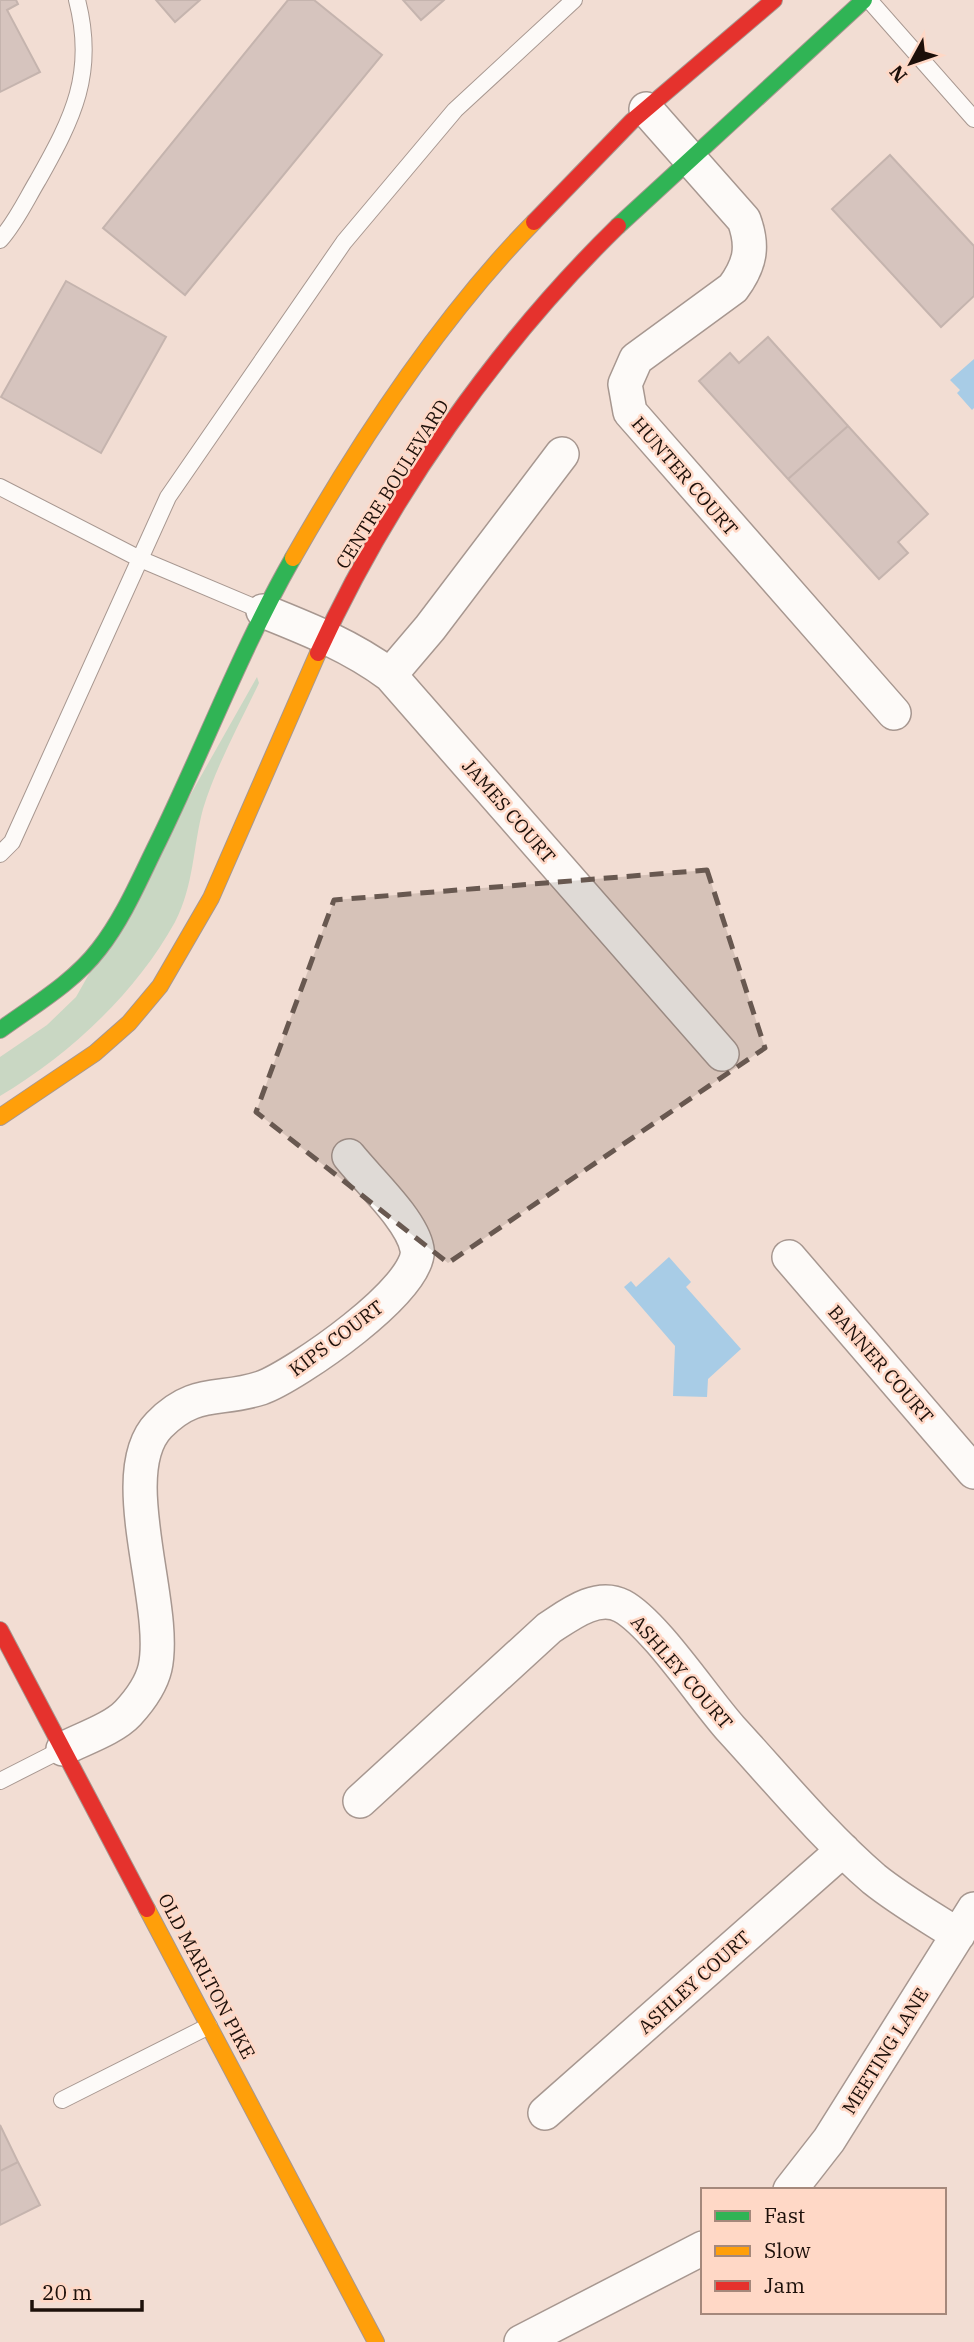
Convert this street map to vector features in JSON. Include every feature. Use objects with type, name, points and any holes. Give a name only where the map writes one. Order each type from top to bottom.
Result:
[{"type":"street","points":[[0,1030],[63,984],[98,951],[126,907],[196,765],[263,611],[321,512],[409,375],[461,303],[531,224],[646,109],[774,0]]},
{"type":"street","name":"CENTRE BOULEVARD","points":[[0,1117],[34,1098],[140,1011],[200,926],[326,636],[386,527],[479,387],[551,295],[623,218],[867,0]]},
{"type":"street","name":"HUNTER COURT","points":[[646,109],[744,220],[750,237],[750,255],[745,272],[733,288],[636,359],[625,384],[629,412],[894,713]]},
{"type":"street","points":[[390,675],[430,628],[562,454]]},
{"type":"street","name":"JAMES COURT","points":[[263,611],[326,636],[368,659],[390,675],[722,1054]]},
{"type":"street","name":"KIPS COURT","points":[[63,1749],[125,1716],[143,1695],[155,1670],[158,1639],[140,1488],[144,1455],[157,1427],[177,1409],[203,1396],[258,1389],[282,1379],[378,1308],[399,1290],[413,1272],[418,1252],[413,1234],[349,1156]]},
{"type":"street","name":"BANNER COURT","points":[[789,1257],[974,1472]]},
{"type":"street","name":"ASHLEY COURT","points":[[360,1801],[526,1648],[572,1613],[596,1602],[620,1605],[640,1620],[730,1728],[843,1850],[876,1880],[966,1922]]},
{"type":"street","name":"OLD MARLTON PIKE","points":[[0,1630],[376,2342]]},
{"type":"street","name":"ASHLEY COURT","points":[[545,2113],[843,1850]]},
{"type":"street","name":"MEETING LANE","points":[[792,2188],[829,2140],[966,1922]]},
{"type":"street","points":[[521,2342],[701,2249]]},
{"type":"lane","points":[[0,240],[66,130],[77,103],[85,45],[77,0]]},
{"type":"lane","points":[[0,854],[12,842],[169,497],[344,242],[455,110],[574,0]]},
{"type":"lane","points":[[867,0],[974,119]]},
{"type":"lane","points":[[0,487],[140,559],[263,611]]},
{"type":"lane","points":[[0,1781],[63,1749]]},
{"type":"lane","points":[[62,2099],[209,2026]]},
{"type":"highlighted area","points":[[707,870],[765,1048],[448,1263],[256,1112],[334,900]]},
{"type":"green space","points":[[257,677],[259,683],[208,793],[190,880],[175,922],[141,973],[99,1020],[51,1062],[0,1096],[0,1057],[47,1025],[76,997]]},
{"type":"water","points":[[974,359],[972,410],[957,393],[960,390],[950,380]]},
{"type":"water","points":[[669,1257],[691,1282],[686,1287],[741,1349],[708,1379],[707,1397],[673,1396],[675,1346],[624,1287],[631,1281],[636,1287]]},
{"type":"building","points":[[0,0],[16,0],[18,4],[7,10],[40,72],[0,92]]},
{"type":"building","points":[[156,0],[200,0],[175,22]]},
{"type":"building","points":[[288,0],[314,0],[382,55],[185,295],[103,228]]},
{"type":"building","points":[[403,0],[444,0],[421,20]]},
{"type":"building","points":[[890,155],[974,246],[974,296],[941,327],[832,209]]},
{"type":"building","points":[[66,281],[166,337],[101,453],[1,397]]},
{"type":"building","points":[[768,337],[848,426],[788,479],[699,381],[730,353],[739,363]]},
{"type":"building","points":[[848,426],[928,514],[898,542],[908,553],[879,579],[788,479]]},
{"type":"building","points":[[0,2125],[18,2162],[0,2171]]},
{"type":"building","points":[[18,2162],[40,2205],[0,2225],[0,2171]]},
{"type":"traffic: fast","points":[[618,226],[864,0]]},
{"type":"traffic: fast","points":[[0,1030],[78,972],[99,949],[116,924],[175,807],[256,628],[293,558]]},
{"type":"traffic: slow","points":[[293,558],[345,470],[403,382],[466,298],[534,222]]},
{"type":"traffic: slow","points":[[0,1117],[95,1053],[129,1023],[160,986],[211,898],[318,653]]},
{"type":"traffic: slow","points":[[147,1909],[376,2342]]},
{"type":"traffic: jam","points":[[534,222],[632,121],[774,0]]},
{"type":"traffic: jam","points":[[318,653],[377,538],[449,426],[488,372],[530,321],[618,226]]},
{"type":"traffic: jam","points":[[0,1630],[147,1909]]}]
